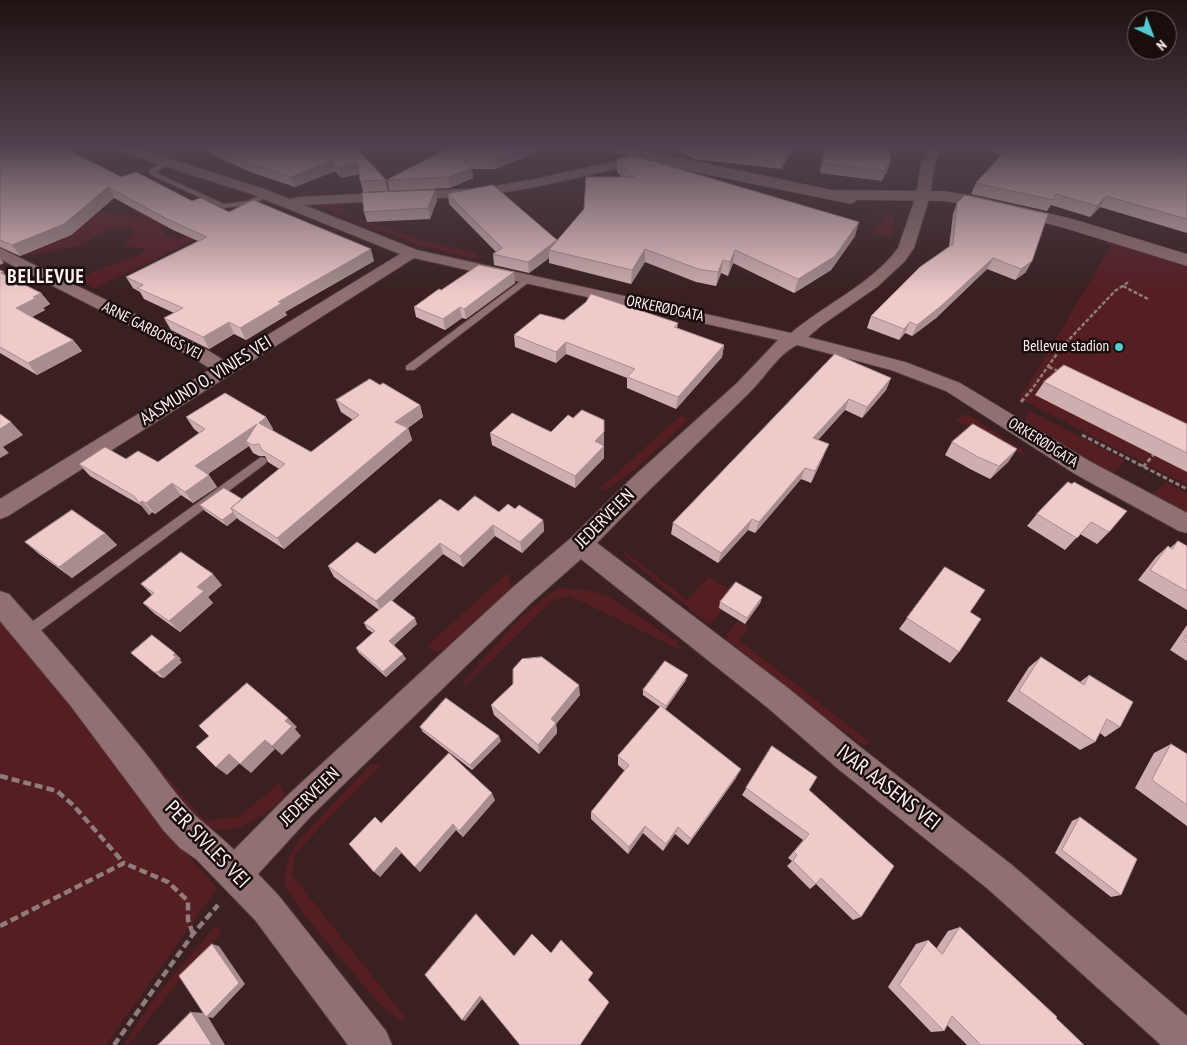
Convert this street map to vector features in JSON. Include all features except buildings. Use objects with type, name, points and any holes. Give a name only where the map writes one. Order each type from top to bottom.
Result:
[{"type":"street","name":"ORKERØDGATA","points":[[268,196],[412,253],[526,280],[699,316],[898,366],[953,387],[1057,452],[1187,524]]},
{"type":"street","points":[[290,204],[299,200],[396,196]]},
{"type":"street","points":[[837,196],[881,204],[921,202],[944,196],[1009,208],[1090,230],[1187,260]]},
{"type":"street","name":"JEDERVEIEN","points":[[235,874],[300,805],[521,596],[580,545],[642,482],[744,387],[781,346],[795,339],[824,315],[871,284],[899,258],[906,248],[922,196]]},
{"type":"street","name":"ARNE GARBORGS VEI","points":[[0,253],[197,352],[224,369]]},
{"type":"street","name":"AASMUND O. VINJES VEI","points":[[0,510],[412,253]]},
{"type":"street","name":"IVAR AASENS VEI","points":[[580,545],[612,567],[778,698],[848,757],[1000,877],[1187,1042]]},
{"type":"street","name":"PER SIVLES VEI","points":[[0,602],[140,770],[176,819],[192,836],[208,847],[267,908],[372,1045]]},
{"type":"lane","points":[[201,196],[223,206],[248,204],[264,196]]},
{"type":"lane","points":[[410,368],[526,280]]},
{"type":"lane","points":[[27,633],[261,461]]},
{"type":"path","points":[[1020,403],[1049,367],[1061,348],[1104,303],[1130,281]]},
{"type":"path","points":[[1122,286],[1148,298]]},
{"type":"path","points":[[1049,367],[1066,375]]},
{"type":"path","points":[[1123,490],[1155,453]]},
{"type":"path","points":[[0,776],[57,791],[73,805],[124,863],[168,882],[188,901],[188,920],[194,934]]},
{"type":"path","points":[[0,926],[124,863]]},
{"type":"path","points":[[114,1045],[194,934],[223,899],[235,874]]},
{"type":"shaded area","points":[[152,200],[145,214],[166,226],[160,229],[165,232],[163,234],[178,239],[215,223],[250,213],[93,289],[87,284],[85,277],[145,251],[143,248],[125,247],[130,237],[134,234],[131,229],[113,228],[106,230],[81,245],[26,256],[21,254],[0,216],[77,227],[83,225],[78,220],[103,211],[118,215],[124,213],[135,218],[142,215],[131,209]]},
{"type":"shaded area","points":[[346,202],[342,209],[347,215],[423,241],[479,253],[473,259],[416,244],[315,204]]},
{"type":"shaded area","points":[[878,211],[893,217],[894,227],[890,238],[873,233],[886,216]]},
{"type":"shaded area","name":"Bellevue stadion","points":[[1107,241],[1187,265],[1187,485],[1017,397],[1027,387],[1111,246],[1104,243]]},
{"type":"shaded area","points":[[1030,411],[1123,459],[1124,462],[1114,472],[1110,472],[1024,422],[1027,412]]},
{"type":"shaded area","points":[[681,415],[688,420],[637,468],[606,490],[600,488]]},
{"type":"shaded area","points":[[962,415],[968,415],[1021,449],[1025,456],[955,420]]},
{"type":"shaded area","points":[[1166,481],[1187,493],[1187,514],[1151,495]]},
{"type":"shaded area","points":[[623,550],[687,600],[709,577],[732,591],[719,608],[722,610],[710,625],[626,557]]},
{"type":"shaded area","points":[[507,573],[510,588],[449,646],[437,653],[427,646]]},
{"type":"shaded area","points":[[559,588],[587,590],[607,596],[676,641],[683,651],[570,596],[553,600],[466,685],[462,684],[495,645],[531,608]]},
{"type":"shaded area","points":[[0,617],[116,761],[172,837],[217,888],[106,1045],[0,1045]]},
{"type":"shaded area","points":[[739,620],[749,627],[739,640],[871,743],[864,746],[769,675],[727,640],[727,634]]},
{"type":"shaded area","points":[[134,739],[204,820],[239,817],[279,783],[285,797],[254,821],[243,826],[220,830],[208,827],[195,821]]},
{"type":"shaded area","points":[[383,763],[295,853],[292,875],[406,1018],[402,1021],[381,1006],[310,922],[286,889],[285,877],[290,855],[298,841],[370,765]]},
{"type":"shaded area","points":[[216,925],[222,933],[172,989],[129,1045],[124,1045],[152,1001]]},
{"type":"place","name":"Bellevue stadion","points":[[1119,347]]},
{"type":"district","name":"BELLEVUE","points":[[46,278]]}]
